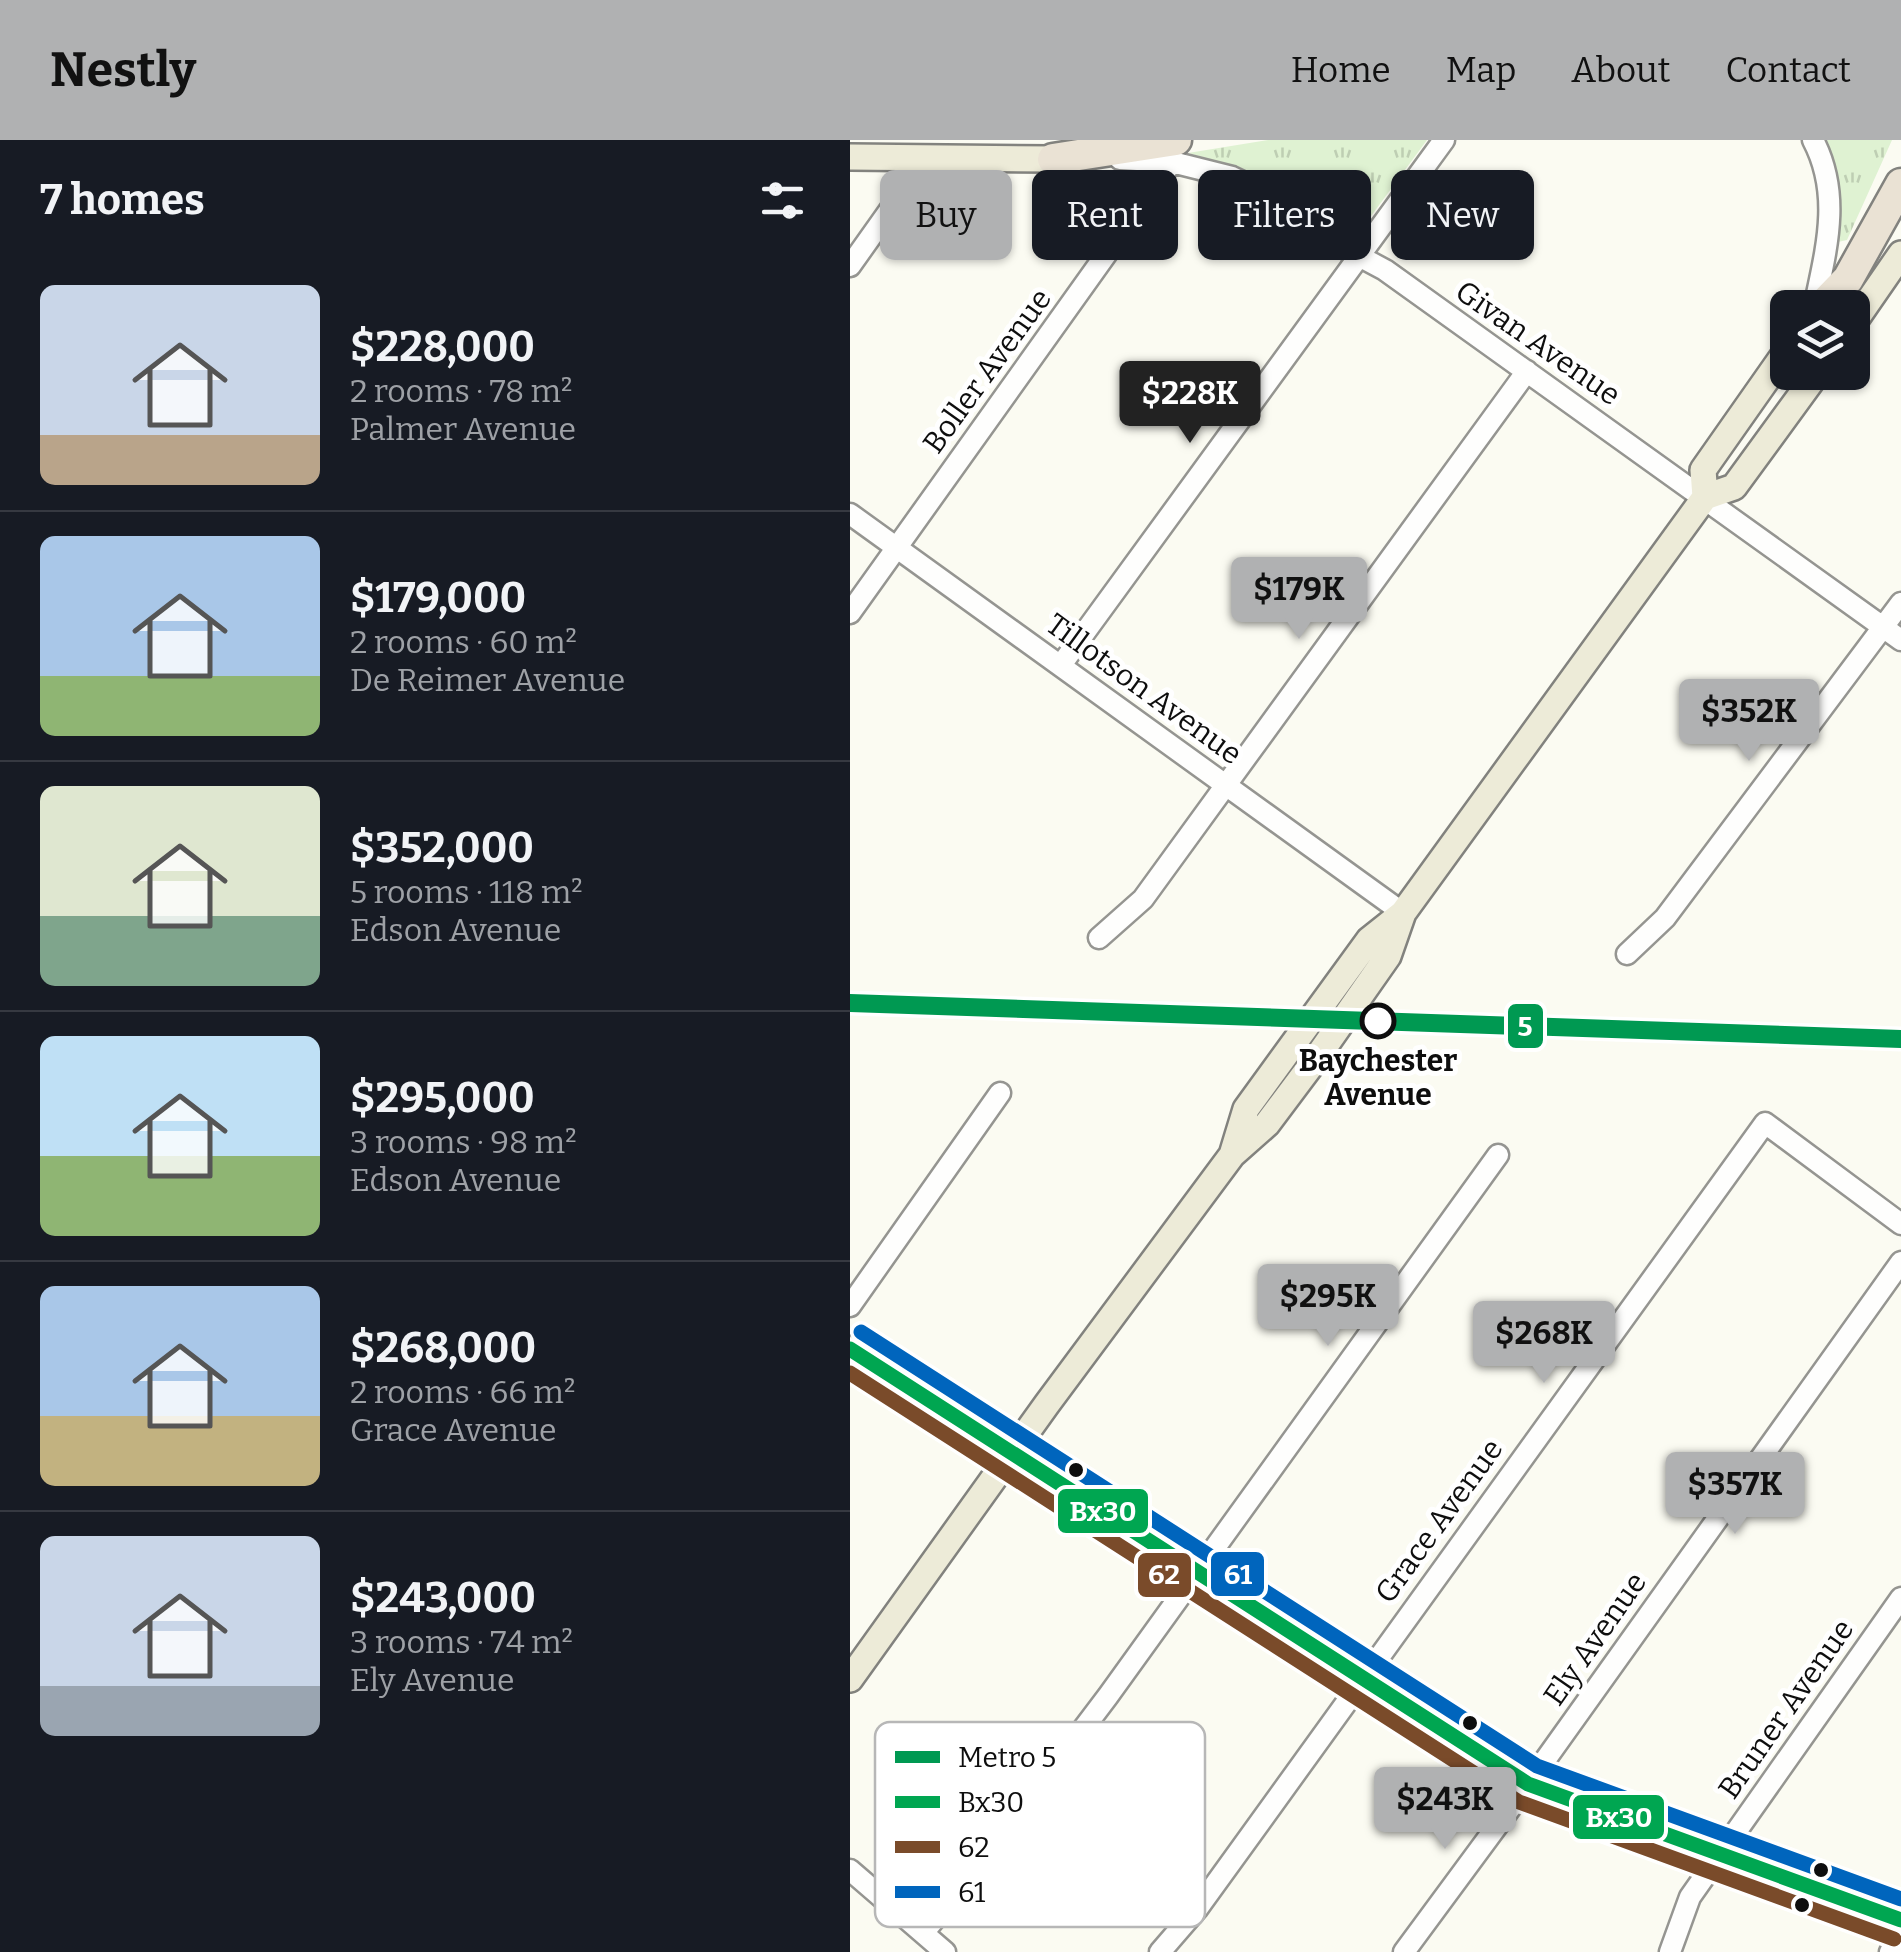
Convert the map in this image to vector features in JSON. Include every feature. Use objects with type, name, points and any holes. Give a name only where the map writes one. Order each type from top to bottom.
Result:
[{"type":"highway","points":[[1053,159],[1174,151]]},
{"type":"highway","points":[[1837,290],[1848,280],[1901,184]]},
{"type":"main road","points":[[850,157],[1053,159]]},
{"type":"main road","points":[[1870,298],[1901,254]]},
{"type":"main road","points":[[1705,497],[1703,470],[1770,375]]},
{"type":"main road","points":[[850,1679],[1232,1154],[1268,1124],[1318,1056],[1388,956],[1402,913],[1705,497],[1734,487],[1805,390]]},
{"type":"main road","points":[[850,1349],[1528,1784],[1901,1920]]},
{"type":"street","points":[[1371,240],[1444,140]]},
{"type":"street","points":[[1813,140],[1830,189],[1828,242],[1820,290]]},
{"type":"street","name":"Givan Avenue","points":[[1174,151],[1216,170]]},
{"type":"street","name":"Boller Avenue","points":[[850,614],[1174,151]]},
{"type":"street","points":[[850,266],[926,159]]},
{"type":"street","points":[[1061,665],[1356,260]]},
{"type":"street","name":"Givan Avenue","points":[[1367,260],[1386,270],[1901,640]]},
{"type":"street","points":[[1099,938],[1144,899],[1526,371]]},
{"type":"street","name":"Tillotson Avenue","points":[[850,514],[1402,913]]},
{"type":"street","points":[[1628,954],[1666,918],[1901,603]]},
{"type":"street","points":[[850,1306],[1000,1093]]},
{"type":"street","name":"Grace Avenue","points":[[1205,1898],[1765,1123],[1901,1224]]},
{"type":"street","points":[[1087,1722],[1498,1155]]},
{"type":"street","name":"Ely Avenue","points":[[1404,1952],[1901,1262]]},
{"type":"street","name":"Bruner Avenue","points":[[1670,1952],[1690,1897],[1901,1598]]},
{"type":"street","points":[[850,1870],[875,1892]]},
{"type":"street","points":[[916,1927],[945,1952]]},
{"type":"street","points":[[923,1933],[928,1927]]},
{"type":"street","name":"Grace Avenue","points":[[1160,1952],[1182,1927]]},
{"type":"street","points":[[1890,1952],[1901,1932]]},
{"type":"green space","points":[[1268,140],[1427,140],[1405,170],[1391,170],[1391,189],[1371,216],[1371,170],[1236,170],[1188,153]]},
{"type":"green space","points":[[1821,140],[1892,140],[1847,240],[1838,242],[1841,193]]},
{"type":"metro line","name":"5","points":[[850,1003],[1901,1039]]},
{"type":"transit line","name":"61","points":[[861,1332],[1537,1766],[1901,1899]]},
{"type":"transit line","name":"Bx30","points":[[850,1349],[1528,1784],[1901,1920]]},
{"type":"transit line","name":"62","points":[[850,1373],[1519,1802],[1894,1939]]},
{"type":"place","name":"Baychester Avenue","points":[[1378,1021]]}]
